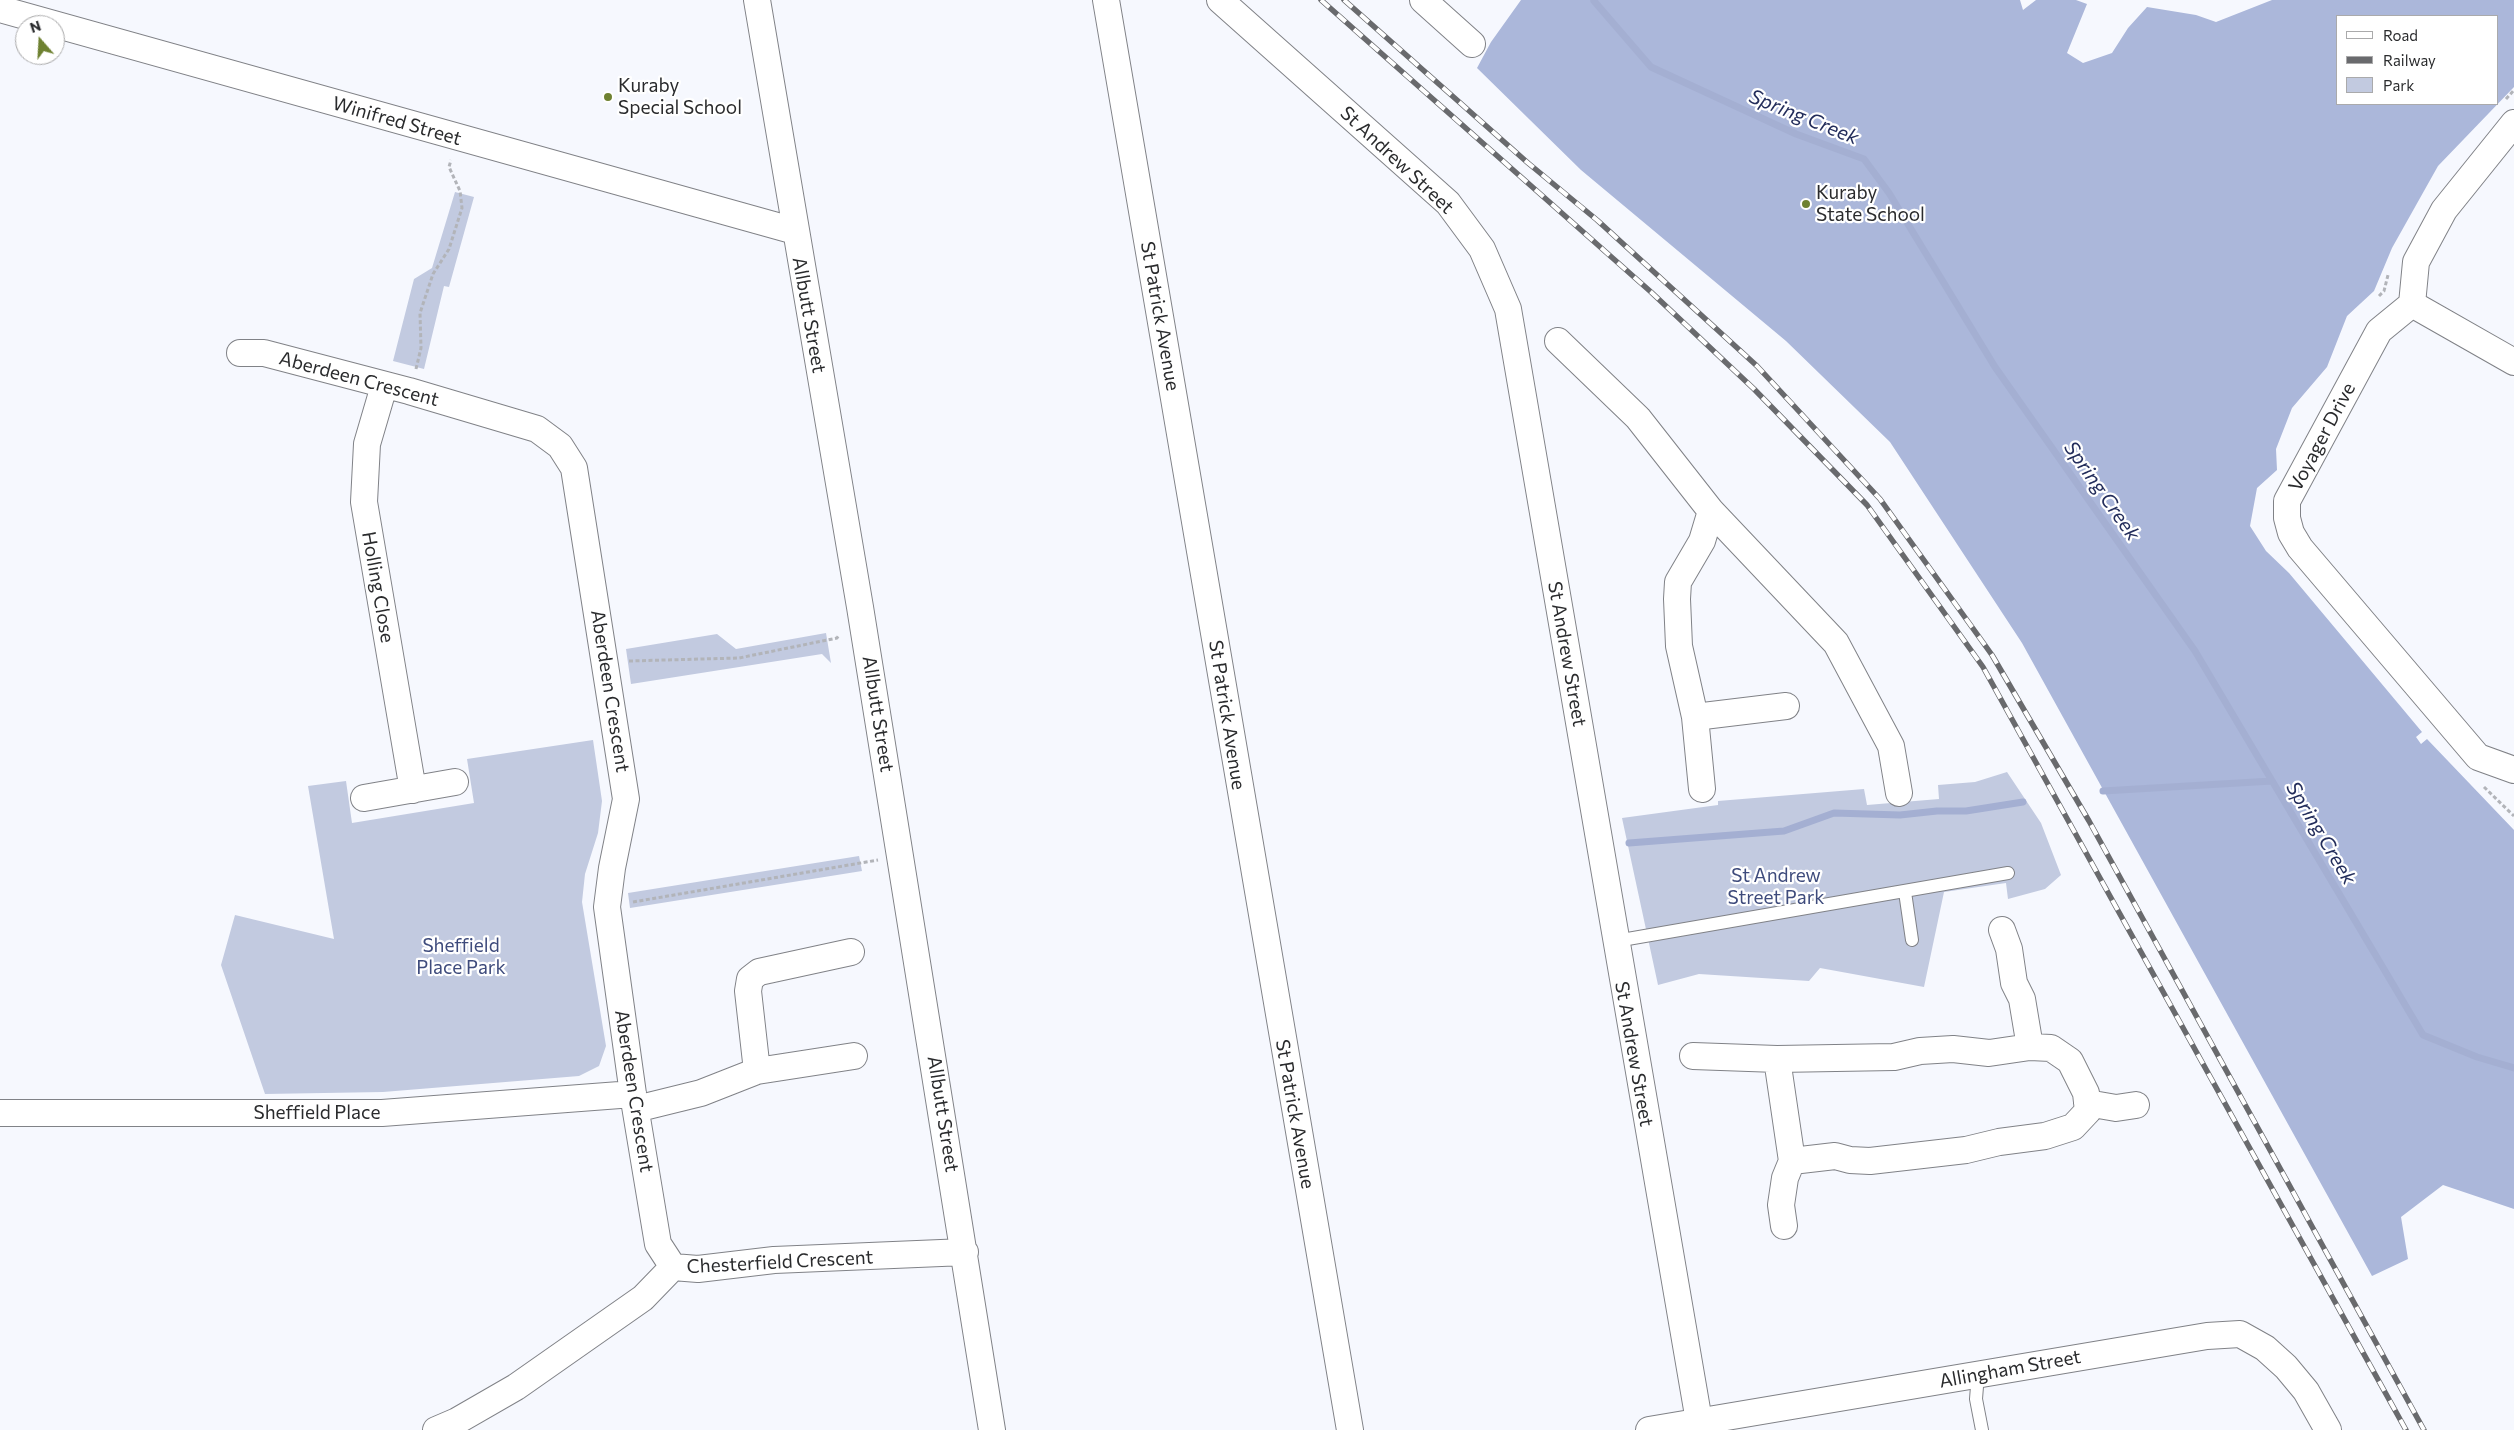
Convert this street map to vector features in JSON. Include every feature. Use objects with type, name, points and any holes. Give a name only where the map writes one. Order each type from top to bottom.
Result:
[{"type":"street","name":"Allbutt Street","points":[[757,0],[859,597],[992,1430]]},
{"type":"street","name":"St Patrick Avenue","points":[[1106,0],[1250,858],[1350,1430]]},
{"type":"street","name":"St Andrew Street","points":[[1220,0],[1448,203],[1482,249],[1508,309],[1699,1421]]},
{"type":"street","points":[[1423,0],[1472,44]]},
{"type":"street","name":"Winifred Street","points":[[0,9],[795,231]]},
{"type":"street","points":[[2508,114],[2444,210],[2416,262],[2412,304],[2514,362]]},
{"type":"street","name":"Voyager Drive","points":[[2412,304],[2379,331],[2287,501],[2287,518],[2291,534],[2300,548],[2478,757],[2514,770]]},
{"type":"street","points":[[1558,341],[1638,418],[1711,511],[1836,643],[1891,746],[1899,793]]},
{"type":"street","name":"Aberdeen Crescent","points":[[240,353],[264,353],[384,386],[409,391],[537,429],[560,446],[574,468],[626,799],[612,868],[607,907],[658,1244],[673,1267]]},
{"type":"street","name":"Holling Close","points":[[384,386],[367,444],[364,502],[412,790]]},
{"type":"street","points":[[1702,789],[1695,717],[1680,646],[1678,582],[1702,541],[1711,511]]},
{"type":"street","points":[[1695,717],[1786,706]]},
{"type":"street","points":[[364,798],[455,782]]},
{"type":"street","points":[[2002,930],[2010,949],[2014,983],[2022,999],[2030,1047]]},
{"type":"street","points":[[757,1071],[748,991],[750,979],[759,972],[851,952]]},
{"type":"street","points":[[1693,1056],[1777,1059],[1894,1057],[1920,1051],[1952,1049],[1989,1053],[2030,1047],[2051,1048],[2070,1061],[2086,1093],[2088,1111],[2073,1127],[2044,1136],[2000,1142],[1966,1150],[1870,1161],[1850,1160],[1835,1156],[1792,1161]]},
{"type":"street","name":"Sheffield Place","points":[[0,1113],[382,1113],[635,1102],[701,1093],[757,1071],[854,1056]]},
{"type":"street","points":[[1777,1059],[1792,1161],[1785,1178],[1781,1205],[1784,1226]]},
{"type":"street","points":[[2087,1103],[2116,1108],[2136,1105]]},
{"type":"street","name":"Chesterfield Crescent","points":[[436,1430],[457,1421],[516,1387],[643,1298],[673,1267],[698,1269],[774,1260],[965,1252]]},
{"type":"street","name":"Allingham Street","points":[[1649,1430],[2207,1336],[2240,1334],[2265,1348],[2286,1367],[2306,1392],[2328,1430]]},
{"type":"lane","points":[[1616,941],[1649,933],[1905,892],[2008,873]]},
{"type":"lane","points":[[1905,892],[1912,940]]},
{"type":"lane","points":[[1978,1374],[1976,1399],[1982,1430]]},
{"type":"path","points":[[2508,114],[2514,90]]},
{"type":"path","points":[[409,391],[421,348],[420,313],[432,274],[449,249],[462,208],[460,191],[448,167],[458,138]]},
{"type":"path","points":[[2378,298],[2384,291],[2389,272]]},
{"type":"path","points":[[604,655],[631,661],[739,658],[837,638],[841,632]]},
{"type":"path","points":[[2483,786],[2514,816]]},
{"type":"path","points":[[607,907],[900,856]]},
{"type":"green space","points":[[455,192],[474,197],[449,287],[444,286],[424,369],[393,361],[414,279],[432,268]]},
{"type":"green space","points":[[826,633],[831,663],[822,654],[631,684],[626,649],[717,634],[736,649]]},
{"type":"green space","name":"Sheffield Place Park","points":[[593,740],[602,801],[598,833],[585,874],[582,902],[606,1046],[599,1066],[579,1076],[383,1092],[265,1094],[221,965],[235,915],[334,939],[308,786],[346,781],[352,823],[474,803],[467,759]]},
{"type":"green space","name":"St Andrew Street Park","points":[[2007,772],[2041,823],[2061,875],[2045,889],[2008,899],[2006,883],[1944,892],[1924,987],[1820,968],[1809,981],[1699,974],[1658,985],[1622,818],[1718,805],[1718,801],[1864,789],[1867,805],[1939,799],[1938,785],[1975,782]]},
{"type":"green space","points":[[859,856],[862,871],[630,908],[628,893]]},
{"type":"shaded area","points":[[1521,0],[2020,0],[2023,10],[2036,0],[2076,0],[2087,4],[2067,53],[2083,63],[2112,53],[2128,28],[2147,7],[2196,15],[2216,22],[2272,0],[2514,0],[2514,87],[2499,103],[2499,15],[2336,15],[2336,105],[2497,105],[2438,166],[2392,248],[2374,291],[2347,316],[2327,367],[2292,408],[2276,449],[2277,470],[2257,488],[2250,526],[2266,551],[2289,573],[2422,732],[2416,737],[2421,744],[2427,739],[2514,830],[2514,1209],[2443,1185],[2401,1217],[2408,1259],[2372,1276],[2022,643],[1890,442],[1786,341],[1581,170],[1477,68],[1491,42]]},
{"type":"waterway","name":"Spring Creek","points":[[1594,1],[1651,67],[1796,134],[1864,159],[1889,193],[1995,367],[2195,651],[2423,1035],[2477,1057],[2514,1068]]},
{"type":"waterway","points":[[2103,791],[2272,781]]},
{"type":"waterway","points":[[1629,843],[1784,831],[1834,813],[1900,815],[1937,811],[1966,811],[2023,802]]},
{"type":"railway","points":[[1321,0],[1651,292],[1754,389],[1867,505],[1983,667],[2406,1430]]},
{"type":"railway","points":[[1344,0],[1528,163],[1597,220],[1757,366],[1880,499],[1992,655],[2089,821],[2424,1430]]},
{"type":"place","name":"Kuraby Special School","points":[[608,97]]},
{"type":"place","name":"Kuraby State School","points":[[1806,204]]}]
